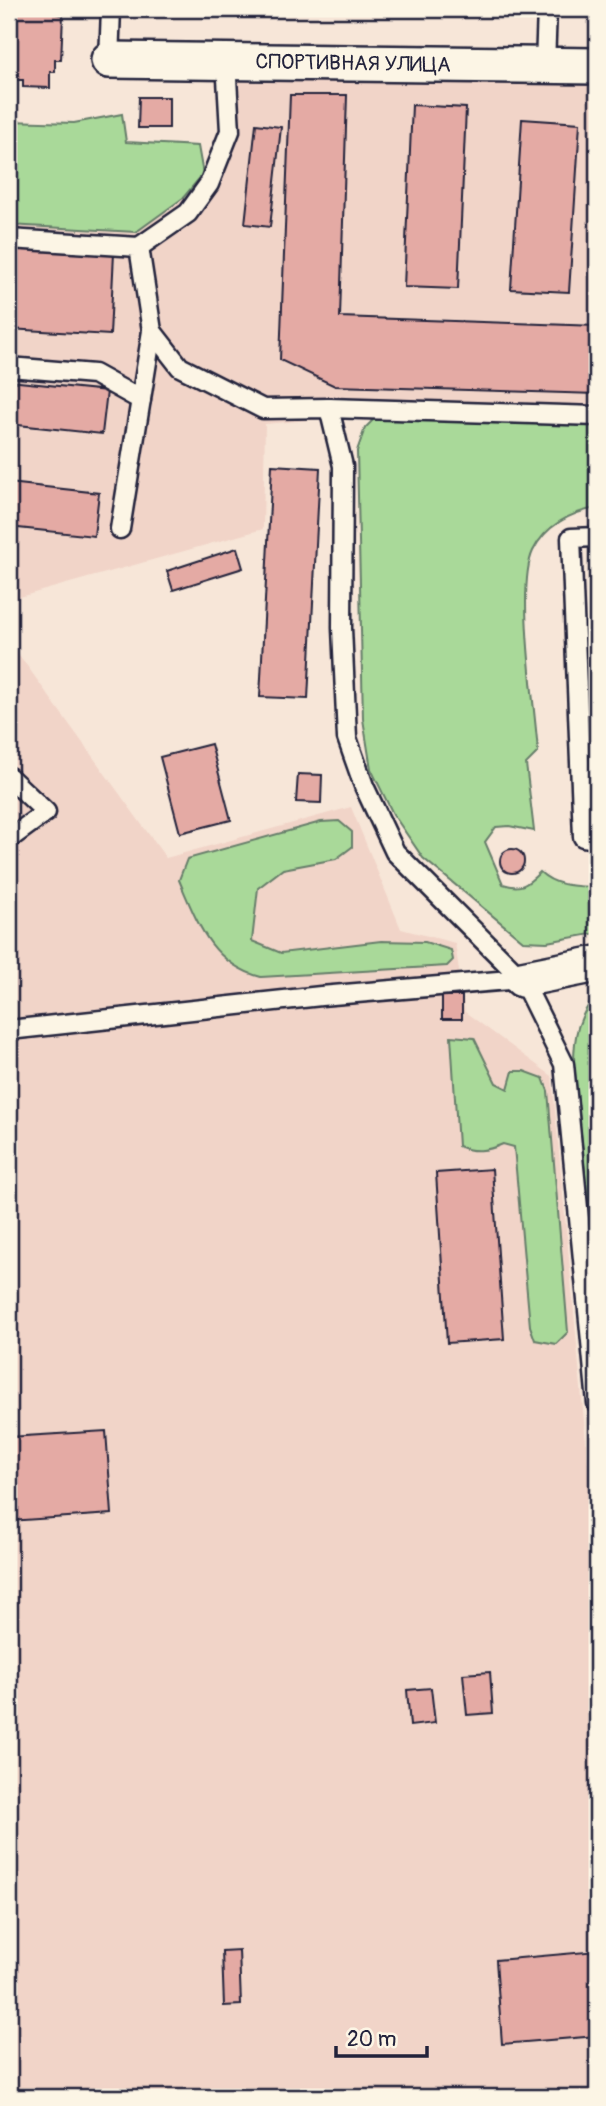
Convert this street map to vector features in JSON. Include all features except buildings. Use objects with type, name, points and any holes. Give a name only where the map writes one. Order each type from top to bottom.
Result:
[{"type":"street","name":"СПОРТИВНАЯ УЛИЦА","points":[[109,60],[597,66]]},
{"type":"street","points":[[522,979],[597,964]]},
{"type":"lane","points":[[109,60],[111,9]]},
{"type":"lane","points":[[545,65],[547,9]]},
{"type":"lane","points":[[9,239],[139,247],[188,213],[209,184],[230,131],[226,61]]},
{"type":"lane","points":[[120,529],[152,331],[139,247]]},
{"type":"lane","points":[[152,331],[180,367],[262,409],[329,408],[597,416]]},
{"type":"lane","points":[[9,367],[94,374],[141,400]]},
{"type":"lane","points":[[329,408],[343,466],[342,628],[347,738],[364,786],[395,852],[522,979],[564,1064],[597,1403]]},
{"type":"lane","points":[[597,537],[571,538],[583,837],[597,839]]},
{"type":"lane","points":[[9,777],[46,812],[9,839]]},
{"type":"lane","points":[[9,1030],[321,996],[522,979]]},
{"type":"shaded area","points":[[214,71],[597,78],[597,419],[379,414],[265,424],[263,529],[9,600],[9,225],[136,232],[183,198],[203,173],[220,125]]},
{"type":"shaded area","points":[[9,641],[166,858],[351,807],[401,929],[455,943],[465,1012],[552,1076],[592,1507],[597,1508],[597,2097],[9,2097]]},
{"type":"green space","points":[[122,114],[126,142],[198,146],[203,174],[183,198],[136,232],[9,225],[9,121],[74,123]]},
{"type":"green space","points":[[379,414],[597,419],[597,508],[568,517],[552,527],[538,542],[528,568],[526,619],[538,752],[526,764],[534,831],[509,826],[496,827],[485,842],[503,884],[523,885],[540,872],[560,883],[597,887],[597,933],[547,942],[523,941],[423,858],[393,814],[371,769],[363,719],[357,451],[365,428]]},
{"type":"green space","points":[[339,821],[352,832],[352,847],[336,859],[283,869],[258,888],[252,941],[281,953],[381,941],[425,942],[451,950],[453,960],[447,966],[261,977],[230,962],[208,940],[179,880],[187,859],[321,822]]},
{"type":"green space","points":[[597,994],[597,1294],[574,1063],[578,1026],[585,1010]]},
{"type":"green space","points":[[451,1036],[474,1038],[496,1083],[508,1089],[513,1071],[524,1071],[543,1078],[548,1091],[568,1332],[556,1344],[535,1340],[530,1326],[514,1147],[503,1144],[486,1150],[475,1150],[458,1146]]}]
